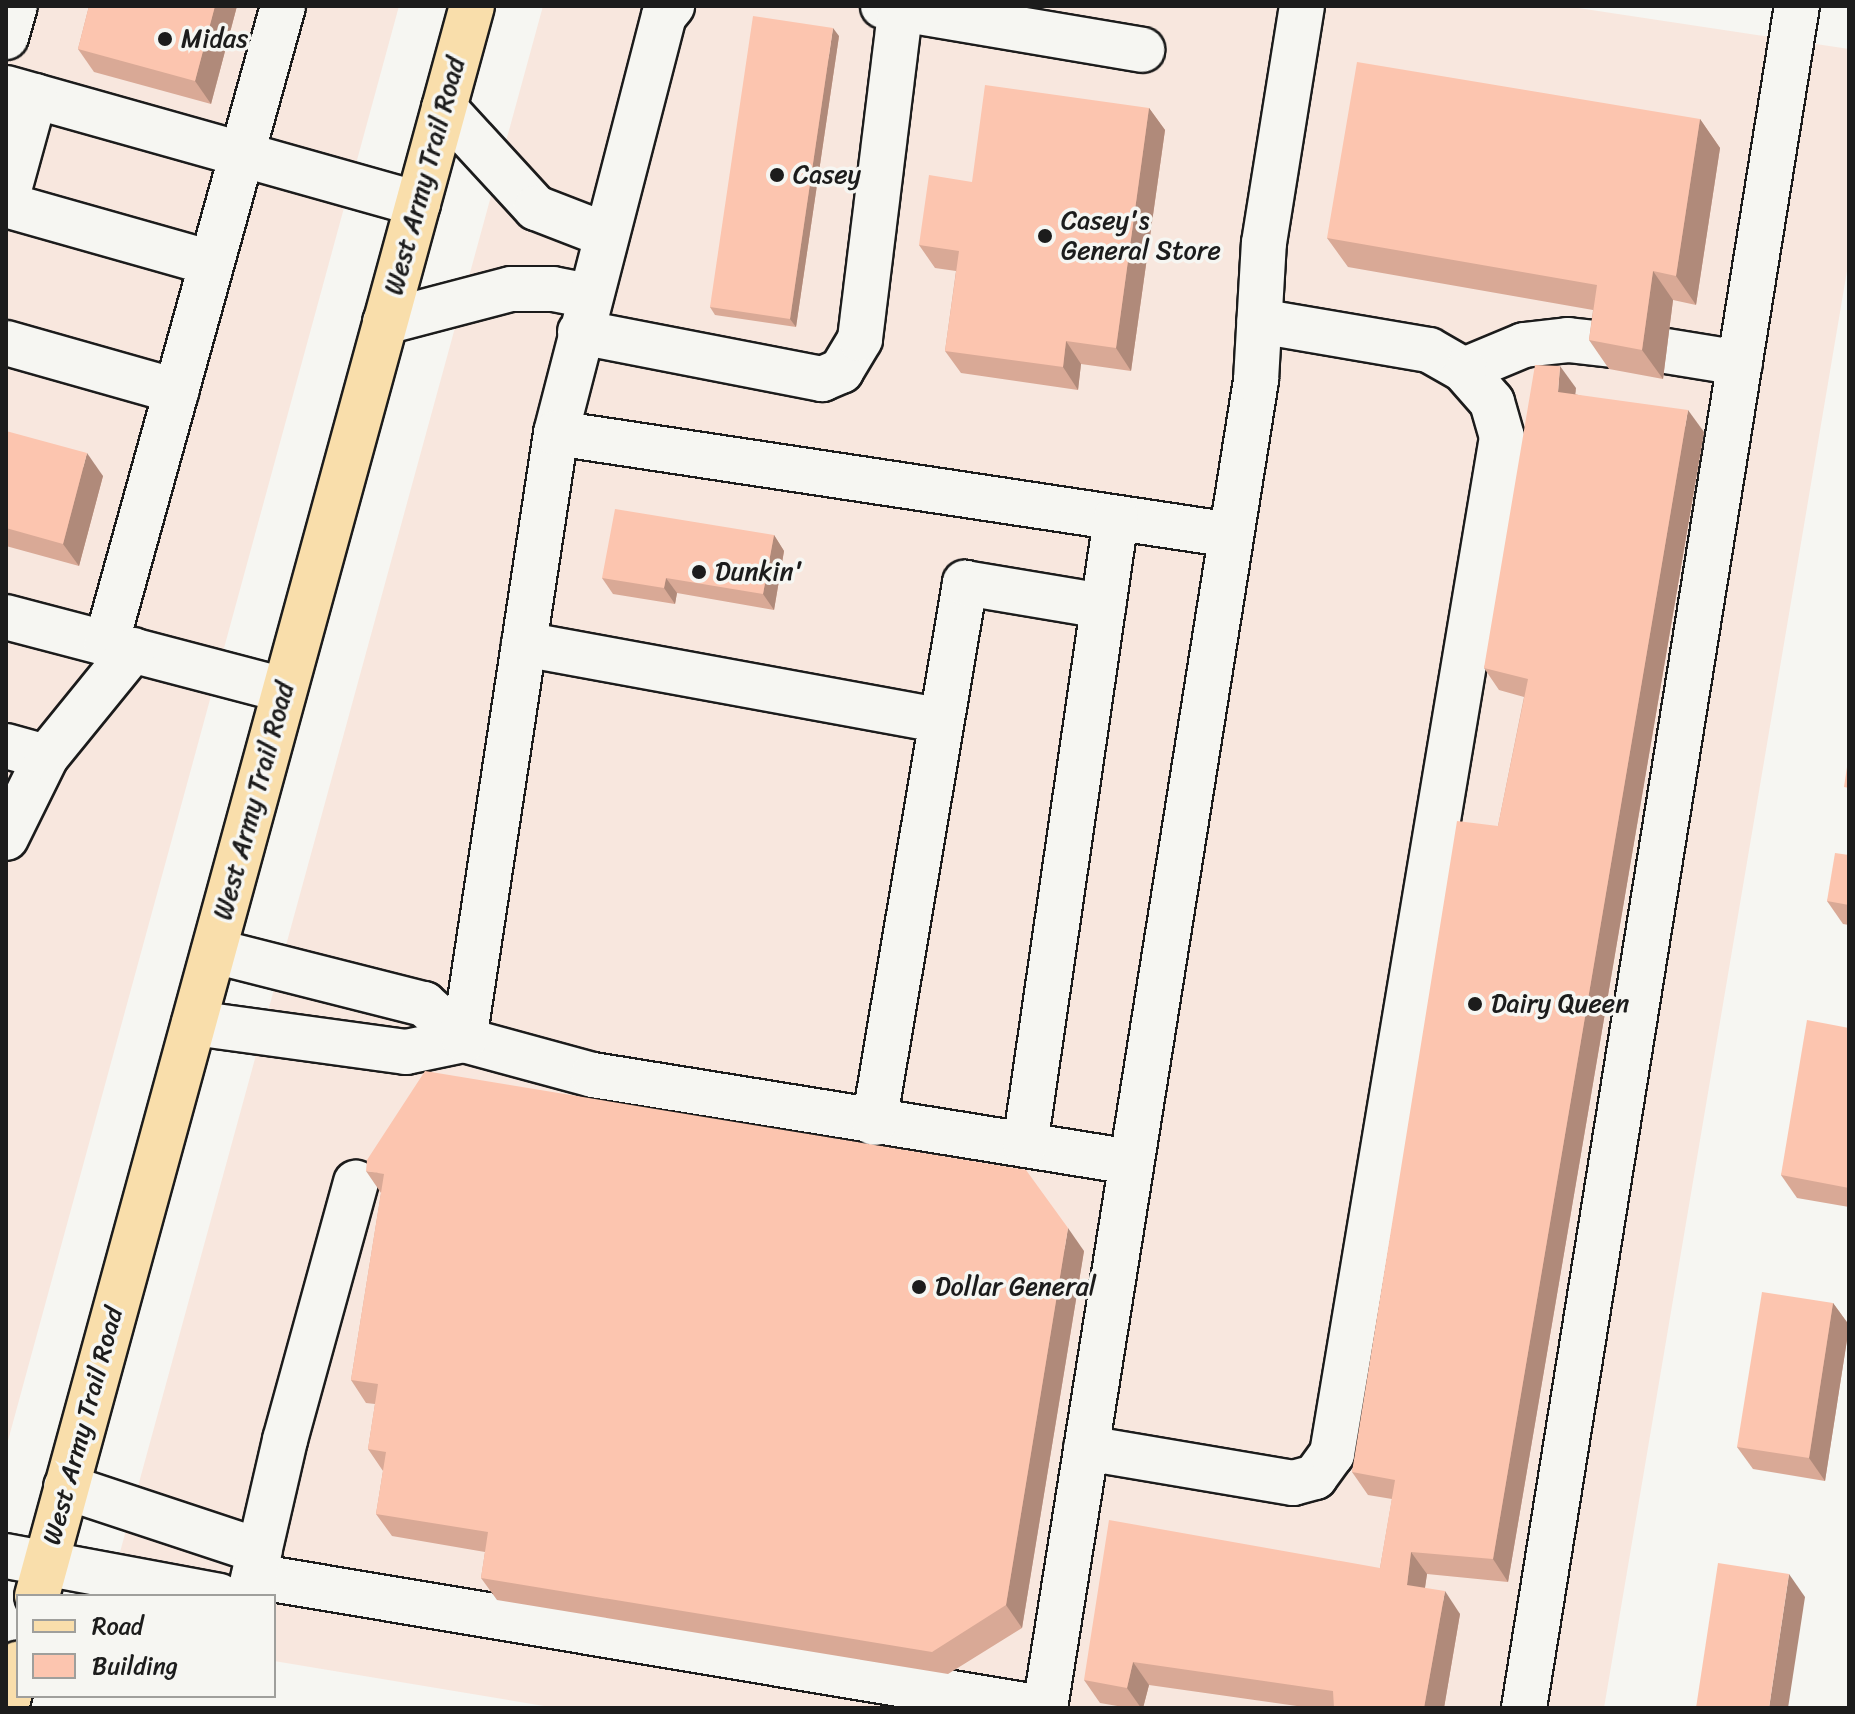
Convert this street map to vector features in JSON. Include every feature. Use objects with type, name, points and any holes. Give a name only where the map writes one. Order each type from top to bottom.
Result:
[{"type":"main road","name":"West Army Trail Road","points":[[29,1573],[66,1487],[472,6]]},
{"type":"main road","points":[[6,1707],[16,1671]]},
{"type":"lane","points":[[6,37],[15,6]]},
{"type":"lane","points":[[6,838],[26,752],[119,647],[176,391],[283,6]]},
{"type":"lane","points":[[464,1040],[556,433],[664,16],[672,6]]},
{"type":"lane","points":[[29,1573],[245,1580],[1044,1708],[1256,380],[1264,243],[1302,6]]},
{"type":"lane","points":[[1524,1708],[1797,6]]},
{"type":"lane","points":[[385,322],[511,289],[585,314],[822,379],[841,371],[860,339],[895,7],[1142,50]]},
{"type":"lane","points":[[211,263],[6,203],[20,92],[418,204]]},
{"type":"lane","points":[[444,108],[536,208],[606,235]]},
{"type":"lane","points":[[1086,1448],[1293,1483],[1315,1477],[1332,1454],[1502,437],[1492,402],[1464,370],[1429,350],[1259,321]]},
{"type":"lane","points":[[1464,370],[1524,345],[1568,340],[1612,345]]},
{"type":"lane","points":[[6,343],[176,391]]},
{"type":"lane","points":[[1666,351],[1740,363]]},
{"type":"lane","points":[[556,433],[1231,535]]},
{"type":"lane","points":[[1025,1145],[1116,518]]},
{"type":"lane","points":[[874,1123],[965,583],[1103,606]]},
{"type":"lane","points":[[6,617],[284,690]]},
{"type":"lane","points":[[524,644],[940,720]]},
{"type":"lane","points":[[214,951],[424,1004],[464,1040]]},
{"type":"lane","points":[[194,1023],[406,1052],[464,1040],[630,1083],[1131,1162]]},
{"type":"lane","points":[[245,1580],[356,1183]]},
{"type":"lane","points":[[66,1487],[245,1580]]},
{"type":"shaded area","points":[[6,6],[399,6],[6,1448]]},
{"type":"shaded area","points":[[543,6],[1565,6],[1849,49],[1849,259],[1604,1708],[556,1708],[276,1661],[276,1594],[109,1594]]},
{"type":"building","name":"Midas","points":[[89,6],[215,6],[195,81],[78,49]]},
{"type":"building","name":"Casey","points":[[753,16],[833,28],[790,319],[710,307]]},
{"type":"building","points":[[1357,62],[1700,119],[1676,276],[1653,271],[1642,350],[1589,340],[1597,285],[1327,238]]},
{"type":"building","name":"Casey's General Store","points":[[985,85],[1149,108],[1116,348],[1066,341],[1063,367],[945,351],[959,251],[919,245],[929,175],[972,182]]},
{"type":"building","points":[[1535,365],[1560,366],[1558,392],[1688,410],[1493,1559],[1411,1552],[1407,1585],[1445,1591],[1424,1708],[1334,1708],[1333,1691],[1133,1662],[1127,1688],[1084,1680],[1109,1520],[1380,1568],[1395,1480],[1352,1472],[1457,821],[1498,826],[1528,679],[1484,668]]},
{"type":"building","points":[[6,431],[87,453],[63,544],[6,528]]},
{"type":"building","name":"Dunkin'","points":[[615,509],[774,535],[763,594],[666,578],[664,588],[602,578]]},
{"type":"building","points":[[1849,754],[1849,788],[1844,787]]},
{"type":"building","points":[[1835,853],[1849,855],[1849,905],[1827,901]]},
{"type":"building","points":[[1807,1020],[1849,1028],[1849,1188],[1781,1175]]},
{"type":"building","points":[[425,1071],[1026,1170],[1068,1228],[1006,1605],[932,1652],[481,1578],[488,1532],[376,1514],[386,1452],[368,1449],[378,1384],[351,1380],[384,1174],[366,1171],[367,1160]]},
{"type":"building","points":[[1762,1292],[1833,1303],[1809,1458],[1737,1447]]},
{"type":"building","points":[[1718,1563],[1789,1574],[1769,1708],[1696,1708]]},
{"type":"place","name":"Midas","points":[[165,39]]},
{"type":"place","name":"Casey","points":[[777,175]]},
{"type":"place","name":"Casey's General Store","points":[[1045,236]]},
{"type":"place","name":"Dunkin'","points":[[699,572]]},
{"type":"place","name":"Dairy Queen","points":[[1475,1004]]},
{"type":"place","name":"Dollar General","points":[[919,1287]]}]
